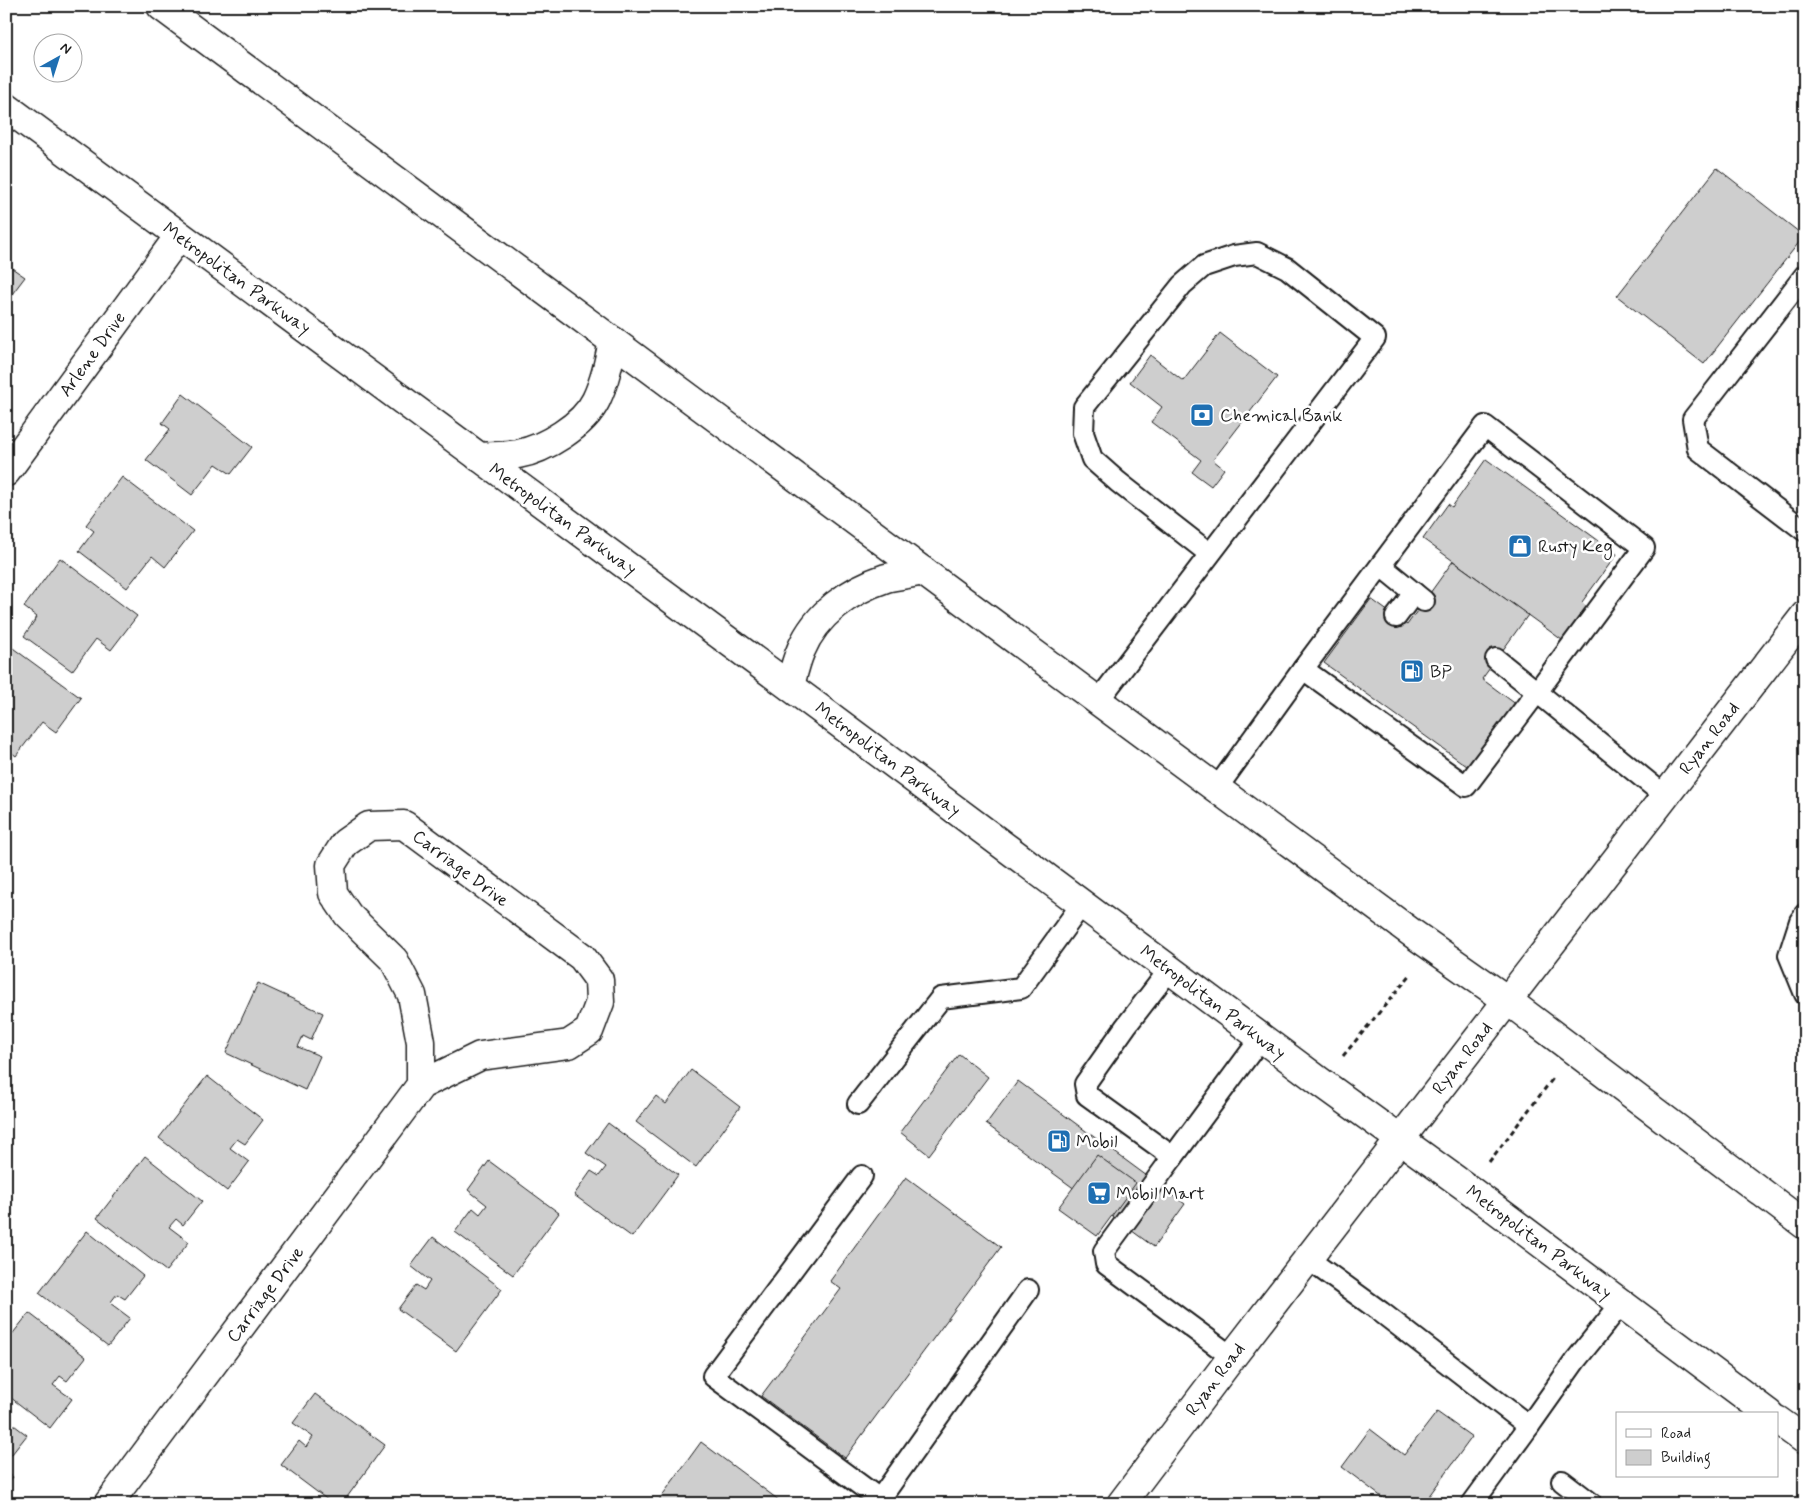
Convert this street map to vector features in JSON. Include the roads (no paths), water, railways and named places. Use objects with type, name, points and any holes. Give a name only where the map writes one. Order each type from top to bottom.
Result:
[{"type":"main road","points":[[161,6],[1412,933],[1507,1000],[1805,1225]]},
{"type":"main road","name":"Metropolitan Parkway","points":[[6,107],[790,686],[1261,1038],[1485,1201],[1766,1412]]},
{"type":"main road","name":"Arlene Drive","points":[[6,472],[179,236]]},
{"type":"main road","points":[[479,457],[520,454],[554,440],[580,421],[595,402],[606,373],[613,340]]},
{"type":"main road","points":[[790,686],[805,642],[814,626],[834,605],[860,588],[887,578],[924,571]]},
{"type":"main road","name":"Ryan Road","points":[[1121,1504],[1664,795],[1802,626]]},
{"type":"main road","name":"Carriage Drive","points":[[108,1504],[421,1085],[480,1056],[569,1044],[589,1031],[600,1002],[599,980],[582,957],[404,825],[369,826],[345,843],[331,865],[333,893],[348,915],[394,960],[412,995],[420,1042],[421,1085]]},
{"type":"main road","points":[[1778,1421],[1805,1440]]},
{"type":"lane","points":[[1098,701],[1375,338],[1287,268],[1257,253],[1234,256],[1204,266],[1182,284],[1084,407],[1083,433],[1092,459],[1118,482],[1210,554]]},
{"type":"lane","points":[[1805,276],[1693,419],[1698,448],[1805,531]]},
{"type":"lane","points":[[1217,788],[1303,669],[1486,426],[1644,548],[1466,786],[1426,746],[1344,688],[1303,669]]},
{"type":"lane","points":[[1381,566],[1419,597],[1396,617]]},
{"type":"lane","points":[[1496,659],[1664,795]]},
{"type":"lane","points":[[858,1104],[942,998],[1021,988],[1082,904]]},
{"type":"lane","points":[[1805,914],[1800,920],[1789,955],[1805,994]]},
{"type":"lane","points":[[1170,969],[1126,1026],[1085,1084],[1087,1095],[1173,1157]]},
{"type":"lane","points":[[1232,1357],[1106,1264],[1104,1251],[1261,1038]]},
{"type":"lane","points":[[862,1176],[713,1376],[883,1501],[1028,1290]]},
{"type":"lane","points":[[1308,1259],[1381,1312],[1529,1426]]},
{"type":"lane","points":[[1472,1504],[1575,1361],[1621,1304]]},
{"type":"lane","points":[[1562,1481],[1592,1504]]},
{"type":"place","name":"Chemical Bank","points":[[1202,415]]},
{"type":"place","name":"Rusty Keg","points":[[1520,546]]},
{"type":"place","name":"BP","points":[[1412,671]]},
{"type":"place","name":"Mobil","points":[[1059,1141]]},
{"type":"place","name":"Mobil Mart","points":[[1099,1193]]}]
